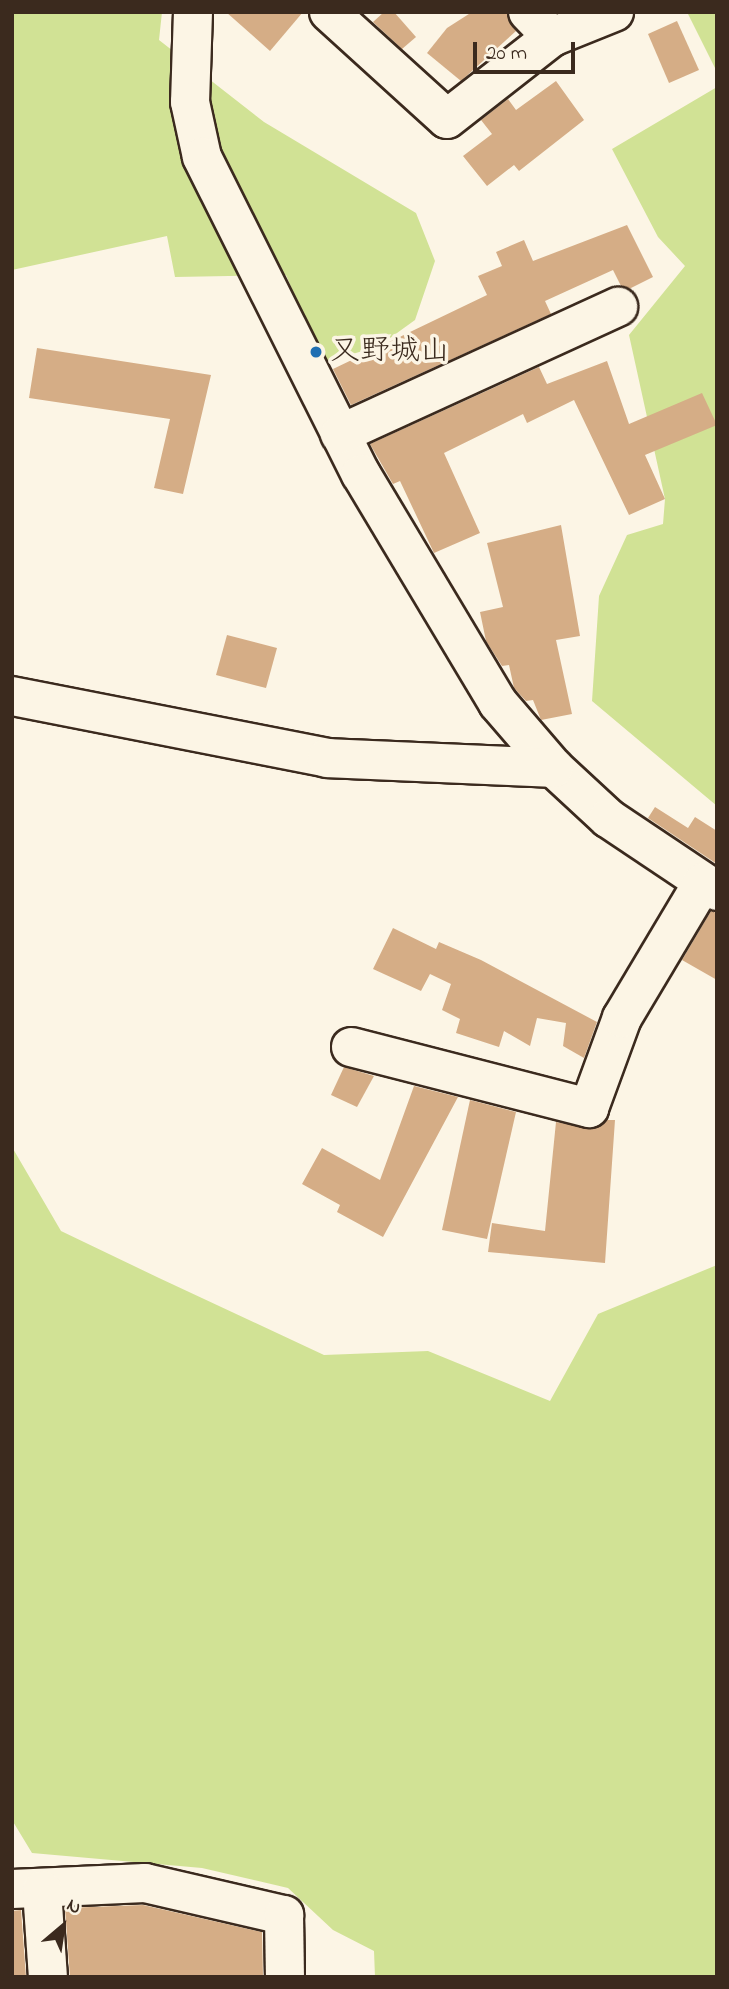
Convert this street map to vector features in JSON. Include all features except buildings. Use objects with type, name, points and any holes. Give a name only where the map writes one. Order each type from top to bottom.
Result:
[{"type":"street","points":[[193,12],[190,102],[202,158],[340,434],[498,703],[554,768],[608,818],[710,887],[622,1018],[589,1108],[351,1047]]},
{"type":"street","points":[[329,12],[447,119],[540,25],[614,12]]},
{"type":"street","points":[[340,434],[618,307]]},
{"type":"street","points":[[12,696],[327,758],[554,768]]},
{"type":"street","points":[[48,1977],[27,1889],[145,1883],[284,1914],[285,1977]]},
{"type":"green space","points":[[12,12],[162,12],[159,40],[264,122],[416,213],[435,261],[415,320],[379,346],[323,363],[286,275],[175,277],[167,236],[12,270]]},
{"type":"green space","points":[[687,12],[717,12],[717,72]]},
{"type":"green space","points":[[717,87],[717,806],[592,701],[599,596],[627,535],[663,524],[665,499],[629,335],[685,266],[658,237],[612,149]]},
{"type":"green space","points":[[12,1147],[61,1231],[159,1278],[324,1355],[428,1351],[550,1401],[598,1314],[717,1265],[717,1977],[375,1977],[374,1951],[333,1930],[288,1888],[202,1868],[32,1853],[12,1820]]},
{"type":"place","name":"又野城山","points":[[316,352]]}]
